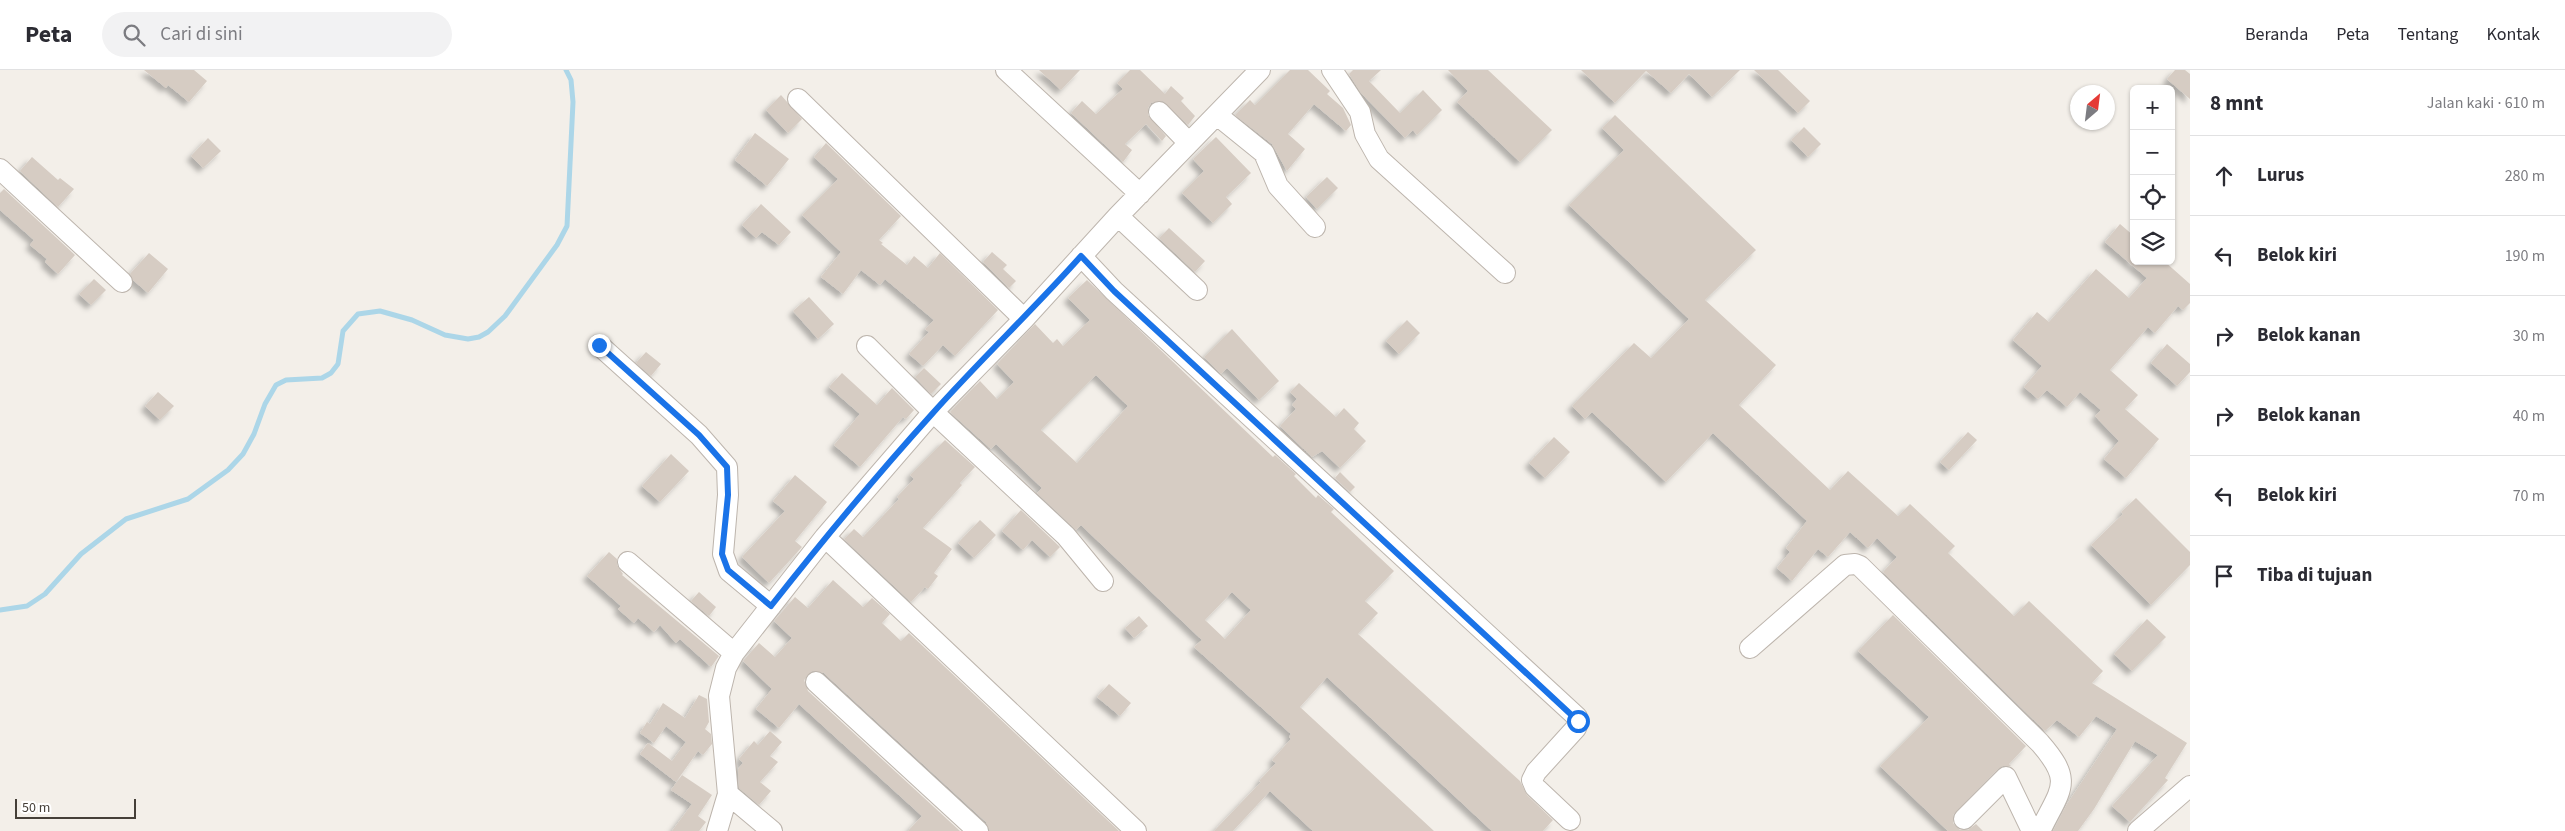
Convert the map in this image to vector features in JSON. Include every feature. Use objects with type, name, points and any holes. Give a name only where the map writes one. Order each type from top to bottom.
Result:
[{"type":"street","points":[[1006,70],[1140,194]]},
{"type":"street","points":[[717,831],[728,794],[719,696],[726,668],[734,653],[825,538],[933,412],[1024,319],[1118,216],[1260,70]]},
{"type":"street","points":[[1332,70],[1360,112],[1365,134],[1375,154],[1505,273]]},
{"type":"street","points":[[798,99],[1024,319]]},
{"type":"street","points":[[1159,112],[1189,143]]},
{"type":"street","points":[[1218,115],[1264,153],[1278,186],[1315,227]]},
{"type":"street","points":[[0,170],[122,282]]},
{"type":"street","points":[[1118,216],[1196,290]]},
{"type":"street","points":[[1081,256],[1122,298],[1577,717],[1578,723],[1576,728],[1536,772],[1532,780],[1534,787],[1570,820]]},
{"type":"street","points":[[599,345],[699,435],[727,467],[728,495],[722,554],[728,570],[771,606]]},
{"type":"street","points":[[867,346],[933,412],[1066,536],[1103,580]]},
{"type":"street","points":[[825,538],[1136,831]]},
{"type":"street","points":[[628,562],[734,653]]},
{"type":"street","points":[[1750,648],[1845,565],[1855,564],[1860,566],[2033,736],[2056,762],[2061,770],[2061,786],[2040,831]]},
{"type":"street","points":[[816,682],[978,831]]},
{"type":"street","points":[[1964,819],[2006,776],[2032,831]]},
{"type":"street","points":[[2138,831],[2190,786]]},
{"type":"street","points":[[728,794],[772,831]]},
{"type":"building","points":[[144,70],[194,70],[207,81],[189,102],[168,85],[166,88]]},
{"type":"building","points":[[1039,70],[1080,70],[1061,90]]},
{"type":"building","points":[[1130,70],[1140,70],[1165,94],[1171,86],[1184,98],[1181,101],[1195,116],[1188,125],[1163,101],[1151,103],[1148,108],[1148,115],[1166,136],[1162,141],[1146,124],[1125,144],[1132,150],[1123,162],[1071,113],[1082,101],[1096,114],[1123,89],[1117,83]]},
{"type":"building","points":[[1290,70],[1308,70],[1330,91],[1327,94],[1343,108],[1351,125],[1346,131],[1314,104],[1288,134],[1305,149],[1287,171],[1272,144],[1235,115],[1250,100],[1255,105]]},
{"type":"building","points":[[1353,70],[1381,70],[1369,81],[1400,113],[1423,90],[1442,110],[1417,135],[1413,130],[1405,138],[1361,93],[1349,74]]},
{"type":"building","points":[[1448,70],[1488,70],[1552,130],[1520,162],[1457,102],[1468,91]]},
{"type":"building","points":[[1581,70],[1740,70],[1712,97],[1689,74],[1671,93],[1646,71],[1615,103]]},
{"type":"building","points":[[1754,70],[1778,70],[1810,101],[1798,113]]},
{"type":"building","points":[[2175,70],[2185,70],[2190,74],[2190,99],[2175,85],[2167,79]]},
{"type":"building","points":[[781,95],[802,119],[788,133],[766,110]]},
{"type":"building","points":[[1615,115],[1756,250],[1705,300],[1776,365],[1739,405],[1830,490],[1848,471],[1898,516],[1910,504],[1955,546],[1948,553],[2014,616],[2029,601],[2103,671],[2092,683],[2187,743],[2165,778],[2168,780],[2130,822],[2112,806],[2158,755],[2135,741],[2094,809],[2078,831],[2053,831],[2067,804],[2117,729],[2096,716],[2079,737],[2057,720],[2045,731],[1883,572],[1897,557],[1877,538],[1868,548],[1850,532],[1828,557],[1818,549],[1792,581],[1777,568],[1790,552],[1786,548],[1807,521],[1713,433],[1666,482],[1592,412],[1585,419],[1572,406],[1634,343],[1651,358],[1689,319],[1569,205],[1624,150],[1602,128]]},
{"type":"building","points":[[1804,127],[1821,144],[1808,157],[1791,140]]},
{"type":"building","points":[[755,133],[789,159],[767,186],[735,160]]},
{"type":"building","points":[[1216,137],[1251,173],[1226,197],[1232,204],[1213,223],[1182,193],[1204,171],[1193,159]]},
{"type":"building","points":[[208,138],[221,151],[203,168],[191,156]]},
{"type":"building","points":[[826,143],[901,216],[879,240],[883,243],[881,244],[907,265],[914,256],[928,268],[940,253],[998,310],[955,356],[943,345],[923,366],[909,354],[929,332],[925,329],[934,320],[885,279],[880,285],[861,270],[843,294],[821,277],[841,252],[802,215],[838,179],[814,157]]},
{"type":"building","points":[[32,157],[58,180],[60,178],[74,189],[58,207],[20,171]]},
{"type":"building","points":[[1327,177],[1338,188],[1317,209],[1306,197]]},
{"type":"building","points":[[4,189],[75,255],[58,274],[45,262],[47,259],[30,245],[34,240],[0,210],[0,193]]},
{"type":"building","points":[[761,204],[791,232],[779,245],[762,232],[756,238],[742,225]]},
{"type":"building","points":[[2120,224],[2130,233],[2130,263],[2105,242]]},
{"type":"building","points":[[1169,228],[1205,261],[1195,272],[1159,238]]},
{"type":"building","points":[[992,252],[1007,265],[1003,269],[1016,281],[1009,288],[983,262]]},
{"type":"building","points":[[149,253],[168,269],[148,293],[133,280],[130,274]]},
{"type":"building","points":[[2132,265],[2169,265],[2190,284],[2190,303],[2183,310],[2178,306],[2155,333],[2148,327],[2110,370],[2138,395],[2125,409],[2159,439],[2126,478],[2104,459],[2119,441],[2095,416],[2101,410],[2080,392],[2067,407],[2047,390],[2038,399],[2024,387],[2042,366],[2013,340],[2037,312],[2049,322],[2096,269],[2129,298],[2147,278]]},
{"type":"building","points":[[94,279],[106,290],[91,305],[79,294]]},
{"type":"building","points":[[1087,280],[1273,457],[1275,455],[1296,474],[1294,476],[1316,498],[1318,495],[1334,509],[1331,512],[1394,571],[1365,601],[1378,613],[1358,634],[1520,781],[1527,795],[1553,820],[1543,831],[1492,831],[1327,677],[1300,707],[1434,831],[1313,831],[1270,791],[1233,831],[1214,831],[1261,782],[1259,781],[1276,763],[1272,760],[1291,739],[1289,737],[1291,734],[1194,647],[1202,640],[1081,525],[1076,530],[1037,493],[1042,488],[996,444],[991,449],[950,412],[980,381],[997,399],[1014,382],[997,364],[1035,324],[1053,343],[1057,339],[1063,346],[1090,320],[1068,298]],"holes":[[[1096,375],[1128,406],[1077,463],[1041,430]],[[1232,592],[1251,610],[1225,639],[1205,620]]]},
{"type":"building","points":[[809,297],[834,324],[818,339],[793,311]]},
{"type":"building","points":[[1407,320],[1420,333],[1399,354],[1386,341]]},
{"type":"building","points":[[1232,329],[1279,381],[1259,400],[1227,368],[1221,374],[1204,357]]},
{"type":"building","points":[[2167,344],[2190,364],[2190,372],[2177,386],[2151,363]]},
{"type":"building","points":[[646,352],[661,364],[651,376],[636,363]]},
{"type":"building","points":[[924,368],[941,384],[931,394],[915,377]]},
{"type":"building","points":[[842,373],[877,405],[892,388],[914,410],[906,419],[903,417],[860,467],[834,445],[860,414],[829,387]]},
{"type":"building","points":[[1299,383],[1336,417],[1344,408],[1359,423],[1354,429],[1366,441],[1340,468],[1322,451],[1312,457],[1280,426],[1296,409],[1292,405],[1297,399],[1290,392]]},
{"type":"building","points":[[158,392],[174,406],[160,420],[145,406]]},
{"type":"building","points":[[1968,432],[1977,440],[1949,470],[1940,462]]},
{"type":"building","points":[[1554,437],[1570,452],[1545,478],[1529,463]]},
{"type":"building","points":[[945,440],[975,467],[960,483],[962,485],[923,528],[952,549],[934,573],[938,576],[928,589],[925,587],[911,602],[844,539],[854,529],[863,537],[899,499],[897,497],[914,479],[910,475]]},
{"type":"building","points":[[671,454],[689,471],[660,502],[642,486]]},
{"type":"building","points":[[1340,472],[1355,487],[1350,492],[1335,478]]},
{"type":"building","points":[[795,475],[827,502],[795,541],[802,547],[769,583],[742,557],[785,511],[773,501]]},
{"type":"building","points":[[2136,498],[2190,552],[2190,565],[2151,605],[2091,545],[2123,514],[2121,512]]},
{"type":"building","points":[[1021,510],[1060,547],[1050,557],[1032,540],[1023,550],[1002,531]]},
{"type":"building","points":[[980,520],[996,535],[974,558],[958,543]]},
{"type":"building","points":[[609,552],[617,559],[617,565],[622,575],[719,656],[711,667],[680,639],[676,643],[660,625],[654,632],[638,618],[634,623],[618,609],[621,606],[587,576]]},
{"type":"building","points":[[833,580],[863,607],[872,598],[890,614],[882,623],[901,641],[909,633],[1119,831],[990,831],[986,822],[824,673],[812,671],[804,680],[808,691],[960,831],[908,831],[922,816],[799,704],[779,728],[756,709],[772,689],[743,661],[759,643],[775,657],[792,638],[774,621],[795,597],[808,608]]},
{"type":"building","points":[[699,592],[716,607],[709,616],[691,601]]},
{"type":"building","points":[[1893,615],[2026,746],[2009,764],[2011,766],[2003,766],[1998,769],[1953,815],[1953,823],[1960,830],[1968,830],[1976,824],[1983,831],[1948,831],[1880,766],[1929,717],[1858,651]]},
{"type":"building","points":[[1139,616],[1148,626],[1134,638],[1125,628]]},
{"type":"building","points":[[2147,619],[2166,637],[2132,671],[2114,654]]},
{"type":"building","points":[[1109,684],[1131,703],[1120,716],[1097,697]]},
{"type":"building","points":[[699,695],[707,699],[709,722],[705,729],[711,734],[712,744],[703,755],[698,751],[676,782],[640,754],[648,743],[672,761],[686,742],[666,726],[654,743],[640,733],[647,722],[650,724],[663,703],[685,718]]},
{"type":"building","points":[[770,731],[782,742],[770,756],[778,762],[760,782],[771,791],[759,805],[739,788],[738,769],[743,763],[739,759],[754,741],[758,745]]},
{"type":"building","points":[[682,775],[712,795],[698,816],[706,822],[699,831],[672,831],[692,804],[671,790]]},
{"type":"waterway","points":[[0,610],[27,606],[45,594],[81,554],[126,519],[188,499],[228,470],[243,454],[254,434],[265,404],[276,385],[286,380],[322,378],[331,373],[338,364],[343,331],[358,314],[380,311],[412,320],[445,335],[468,339],[479,337],[488,332],[505,316],[557,245],[567,226],[573,102],[571,80],[566,70]]},
{"type":"route","points":[[599,345],[699,435],[727,467],[728,495],[722,554],[728,570],[771,606],[825,538],[933,412],[1024,319],[1081,256],[1114,291],[1577,717],[1578,721]]}]
